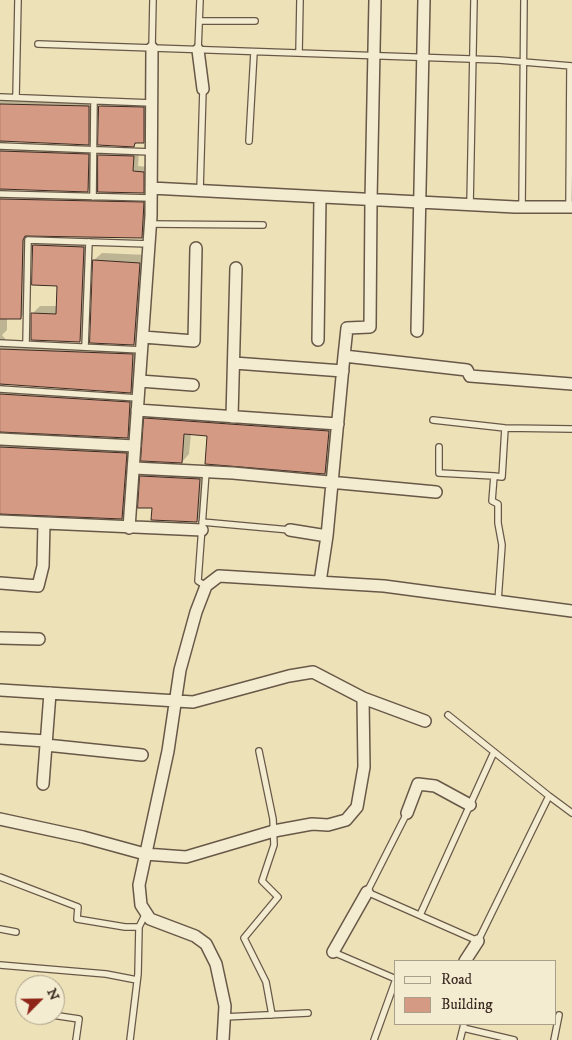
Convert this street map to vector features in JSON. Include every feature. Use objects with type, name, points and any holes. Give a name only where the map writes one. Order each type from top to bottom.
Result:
[{"type":"street","points":[[320,582],[327,536],[347,328],[370,327],[375,0]]},
{"type":"street","points":[[418,331],[424,0]]},
{"type":"street","points":[[129,528],[150,224],[152,48]]},
{"type":"street","points":[[198,50],[203,89]]},
{"type":"street","points":[[151,193],[200,190],[470,205],[570,207]]},
{"type":"street","points":[[318,340],[320,197]]},
{"type":"street","points":[[143,337],[194,341],[196,248]]},
{"type":"street","points":[[232,417],[236,268]]},
{"type":"street","points":[[344,356],[467,370],[470,376],[572,384]]},
{"type":"street","points":[[234,363],[343,371]]},
{"type":"street","points":[[140,381],[193,385]]},
{"type":"street","points":[[137,410],[338,424]]},
{"type":"street","points":[[0,440],[135,446]]},
{"type":"street","points":[[134,468],[332,482],[436,492]]},
{"type":"street","points":[[0,521],[129,528],[202,526]]},
{"type":"street","points":[[0,583],[38,586],[43,566],[44,523]]},
{"type":"street","points":[[290,530],[327,536]]},
{"type":"street","points":[[223,1040],[224,1006],[216,964],[206,944],[195,936],[150,920],[141,905],[139,885],[168,752],[180,670],[193,620],[206,586],[219,576],[384,586],[572,611]]},
{"type":"street","points":[[0,638],[39,639]]},
{"type":"street","points":[[0,690],[176,699],[192,702],[289,676],[313,672],[363,698],[425,722]]},
{"type":"street","points":[[43,784],[50,693]]},
{"type":"street","points":[[0,819],[83,837],[145,854],[186,857],[274,831],[312,824],[328,825],[346,820],[357,807],[364,767],[363,698]]},
{"type":"street","points":[[0,738],[142,755]]},
{"type":"street","points":[[407,813],[418,784],[435,786],[470,805]]},
{"type":"street","points":[[333,952],[367,892]]},
{"type":"street","points":[[466,960],[478,941]]},
{"type":"lane","points":[[16,97],[18,0]]},
{"type":"lane","points":[[152,48],[154,0]]},
{"type":"lane","points":[[198,50],[200,0]]},
{"type":"lane","points":[[299,53],[300,0]]},
{"type":"lane","points":[[470,205],[474,0]]},
{"type":"lane","points":[[522,207],[524,0]]},
{"type":"lane","points":[[199,21],[255,21]]},
{"type":"lane","points":[[38,44],[472,59],[571,66],[570,207]]},
{"type":"lane","points":[[249,141],[254,52]]},
{"type":"lane","points":[[200,190],[203,89]]},
{"type":"lane","points":[[0,97],[152,103]]},
{"type":"lane","points":[[93,197],[94,101]]},
{"type":"lane","points":[[0,146],[151,152]]},
{"type":"lane","points":[[0,194],[93,197],[151,193]]},
{"type":"lane","points":[[150,224],[263,225]]},
{"type":"lane","points":[[26,344],[28,240],[149,244]]},
{"type":"lane","points":[[85,347],[90,242]]},
{"type":"lane","points":[[0,343],[142,350]]},
{"type":"lane","points":[[0,389],[138,398]]},
{"type":"lane","points":[[433,420],[505,428],[572,429]]},
{"type":"lane","points":[[439,447],[439,473],[502,477],[505,428]]},
{"type":"lane","points":[[206,472],[198,581],[206,586]]},
{"type":"lane","points":[[494,476],[492,501],[498,504],[498,523],[502,546],[498,601]]},
{"type":"lane","points":[[202,526],[290,530]]},
{"type":"lane","points":[[448,715],[572,813]]},
{"type":"lane","points":[[259,751],[274,831],[274,844],[262,881],[278,897],[244,938],[266,982],[272,1015]]},
{"type":"lane","points":[[420,915],[494,752]]},
{"type":"lane","points":[[407,813],[367,892],[478,941],[549,796]]},
{"type":"lane","points":[[0,877],[78,907],[77,919],[125,927],[139,927]]},
{"type":"lane","points":[[130,1040],[137,980],[139,927],[146,912]]},
{"type":"lane","points":[[0,928],[16,932]]},
{"type":"lane","points":[[333,952],[394,978]]},
{"type":"lane","points":[[0,965],[106,974],[137,980]]},
{"type":"lane","points":[[374,1040],[394,985]]},
{"type":"lane","points":[[224,1017],[308,1013]]},
{"type":"lane","points":[[554,1040],[559,1015]]},
{"type":"lane","points":[[65,1017],[79,1020],[76,1040]]},
{"type":"lane","points":[[460,1040],[463,1026],[514,1040]]},
{"type":"building","points":[[0,104],[89,106],[89,145],[0,141]]},
{"type":"building","points":[[99,106],[144,107],[144,143],[135,143],[134,147],[98,145]]},
{"type":"building","points":[[0,151],[89,154],[88,192],[0,189]]},
{"type":"building","points":[[98,155],[134,156],[133,171],[144,172],[144,193],[98,192]]},
{"type":"building","points":[[0,199],[144,202],[142,238],[25,236],[23,240],[21,319],[0,319]]},
{"type":"building","points":[[33,245],[84,247],[80,342],[31,340],[31,313],[56,314],[57,286],[32,285]]},
{"type":"building","points":[[93,260],[140,263],[134,345],[90,343]]},
{"type":"building","points":[[0,349],[133,354],[131,393],[0,384]]},
{"type":"building","points":[[0,394],[130,402],[128,438],[0,432]]},
{"type":"building","points":[[144,418],[329,431],[325,474],[205,464],[207,436],[184,434],[182,463],[141,461]]},
{"type":"building","points":[[0,447],[127,453],[122,519],[0,514]]},
{"type":"building","points":[[140,476],[200,479],[197,522],[151,520],[152,508],[138,508]]}]
